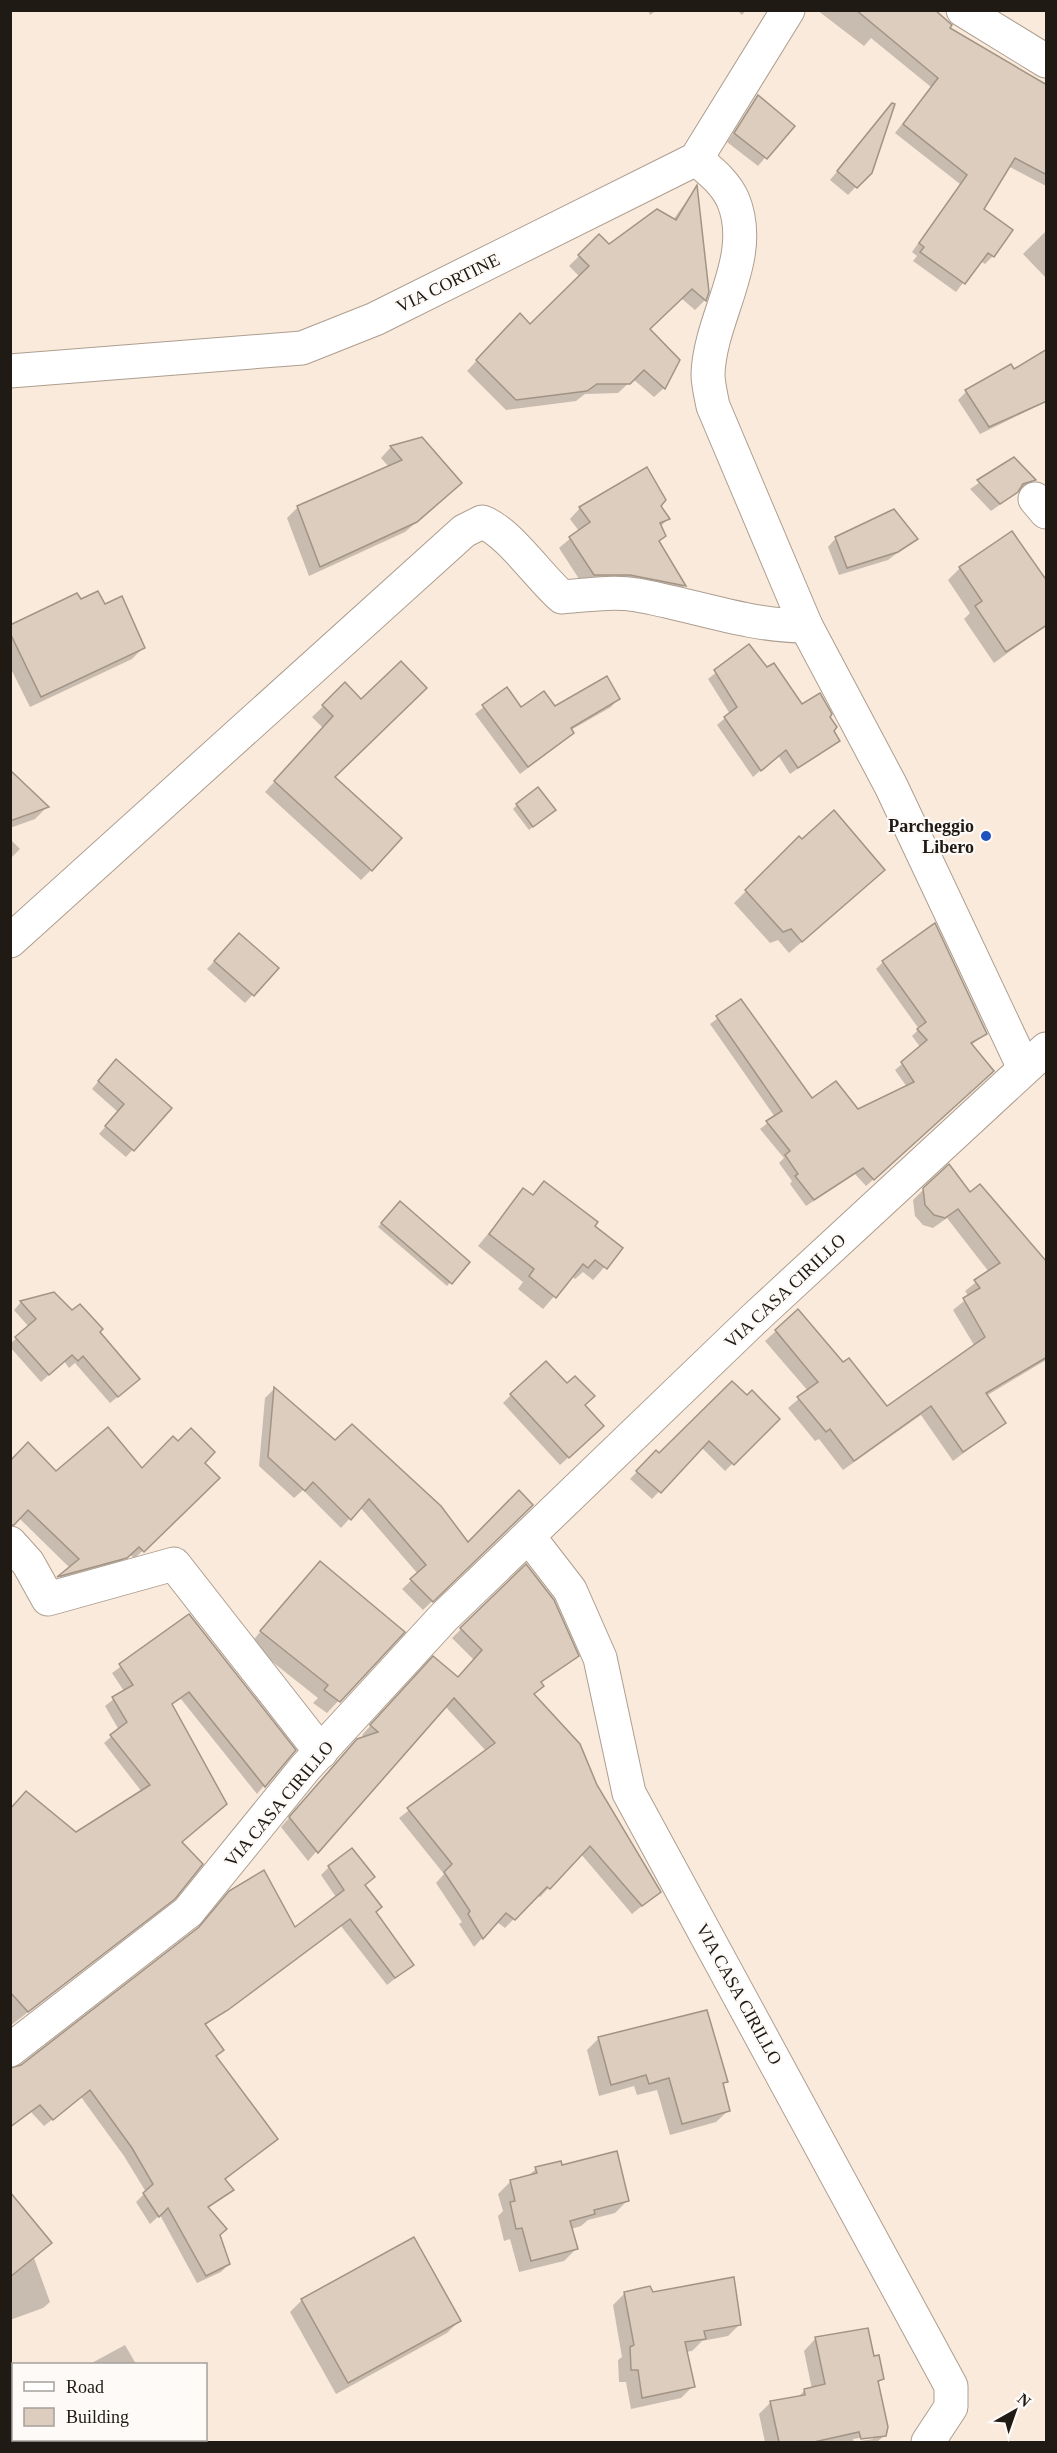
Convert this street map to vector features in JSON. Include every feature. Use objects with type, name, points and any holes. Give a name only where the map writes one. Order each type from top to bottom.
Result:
[{"type":"street","points":[[788,10],[696,159],[719,179],[732,198],[739,220],[740,246],[713,342],[708,375],[713,406],[806,626],[1035,1059]]},
{"type":"street","points":[[963,10],[1047,61]]},
{"type":"street","points":[[1003,10],[1047,36]]},
{"type":"street","name":"VIA CORTINE","points":[[10,370],[302,348],[375,319],[696,159]]},
{"type":"street","points":[[10,941],[464,531],[482,522],[495,526],[544,582],[562,597],[636,595],[763,624],[806,626]]},
{"type":"street","name":"VIA CASA CIRILLO","points":[[10,2050],[188,1912],[305,1768],[444,1617],[756,1317],[1035,1059]]},
{"type":"street","name":"VIA CASA CIRILLO","points":[[529,1537],[570,1590],[600,1658],[629,1793],[951,2386],[951,2407],[928,2442]]},
{"type":"street","points":[[10,1543],[28,1563],[48,1599],[174,1564],[321,1752]]},
{"type":"building","points":[[856,10],[935,10],[952,25],[950,28],[1047,85],[1047,175],[1015,158],[984,209],[1013,230],[994,257],[988,253],[965,284],[920,252],[924,247],[919,243],[967,175],[903,124],[938,78]]},
{"type":"building","points":[[758,95],[795,126],[767,159],[734,133]]},
{"type":"building","points":[[892,103],[895,104],[872,173],[857,188],[837,171]]},
{"type":"building","points":[[697,185],[709,292],[706,301],[692,289],[650,329],[680,360],[665,389],[644,370],[630,384],[597,384],[587,391],[516,400],[476,360],[520,313],[530,324],[589,266],[578,255],[599,234],[609,244],[657,209],[676,220]]},
{"type":"building","points":[[1047,349],[1047,401],[989,427],[965,390],[1011,364],[1014,369]]},
{"type":"building","points":[[422,437],[462,483],[417,522],[320,567],[297,506],[402,460],[390,446]]},
{"type":"building","points":[[1014,457],[1036,480],[1023,484],[1018,492],[1000,504],[977,480]]},
{"type":"building","points":[[647,467],[666,500],[661,506],[670,519],[660,523],[666,536],[659,541],[686,586],[630,575],[594,575],[569,537],[590,522],[579,507]]},
{"type":"building","points":[[894,509],[918,539],[898,552],[847,568],[835,537]]},
{"type":"building","points":[[1012,531],[1047,581],[1047,625],[1006,652],[975,606],[982,601],[959,567]]},
{"type":"building","points":[[98,591],[105,604],[122,596],[145,648],[41,697],[10,633],[10,625],[77,593],[81,599]]},
{"type":"building","points":[[749,644],[767,667],[774,663],[802,704],[820,693],[832,714],[830,717],[837,727],[834,731],[840,741],[798,768],[786,750],[761,771],[724,717],[737,707],[714,670]]},
{"type":"building","points":[[401,661],[427,688],[335,777],[402,838],[372,871],[274,781],[333,716],[322,705],[345,682],[361,699]]},
{"type":"building","points":[[607,676],[620,699],[571,728],[574,733],[528,767],[482,705],[507,687],[521,707],[544,691],[555,706]]},
{"type":"building","points":[[10,770],[49,807],[10,821]]},
{"type":"building","points":[[538,787],[556,810],[533,827],[516,804]]},
{"type":"building","points":[[834,810],[885,870],[802,942],[791,929],[783,932],[745,890],[799,836],[802,839]]},
{"type":"building","points":[[935,923],[987,1034],[971,1043],[994,1071],[874,1180],[863,1168],[814,1200],[795,1176],[798,1174],[785,1155],[790,1151],[766,1121],[782,1111],[716,1016],[741,999],[812,1098],[836,1081],[858,1109],[914,1082],[901,1062],[927,1040],[917,1029],[926,1022],[882,961]]},
{"type":"building","points":[[239,933],[279,968],[254,996],[214,961]]},
{"type":"building","points":[[116,1059],[172,1108],[134,1151],[105,1126],[124,1104],[98,1081]]},
{"type":"building","points":[[949,1164],[970,1192],[980,1184],[1047,1262],[1047,1357],[986,1393],[1006,1423],[963,1452],[931,1406],[854,1461],[830,1429],[826,1432],[797,1397],[818,1382],[775,1330],[798,1309],[843,1362],[849,1358],[887,1406],[985,1337],[963,1298],[980,1288],[974,1280],[1000,1263],[958,1209],[945,1218],[934,1215],[925,1205],[923,1188]]},
{"type":"building","points":[[544,1181],[598,1222],[595,1226],[623,1248],[607,1269],[595,1260],[588,1268],[583,1264],[556,1298],[529,1276],[534,1269],[489,1234],[523,1188],[533,1195]]},
{"type":"building","points":[[400,1201],[470,1262],[452,1284],[381,1223]]},
{"type":"building","points":[[54,1292],[72,1310],[80,1304],[103,1329],[100,1332],[140,1379],[118,1397],[83,1356],[78,1361],[72,1355],[49,1375],[15,1337],[36,1319],[20,1301]]},
{"type":"building","points":[[546,1361],[567,1383],[575,1376],[595,1396],[585,1405],[604,1426],[569,1458],[510,1394]]},
{"type":"building","points":[[732,1381],[747,1395],[752,1390],[780,1419],[734,1465],[709,1441],[661,1493],[636,1471],[656,1450],[659,1453]]},
{"type":"building","points":[[274,1387],[335,1440],[352,1424],[441,1506],[468,1542],[519,1490],[533,1505],[433,1602],[410,1579],[426,1565],[369,1499],[351,1520],[313,1482],[305,1491],[268,1457]]},
{"type":"building","points":[[108,1427],[142,1468],[173,1436],[178,1441],[191,1428],[215,1452],[205,1463],[220,1478],[144,1552],[139,1547],[127,1558],[57,1577],[79,1559],[28,1510],[14,1525],[10,1525],[10,1461],[28,1442],[56,1471]]},
{"type":"building","points":[[320,1561],[405,1632],[340,1702],[324,1690],[328,1685],[260,1631]]},
{"type":"building","points":[[526,1564],[554,1600],[579,1656],[541,1682],[544,1686],[534,1694],[580,1744],[597,1785],[661,1892],[642,1906],[590,1846],[550,1889],[547,1887],[515,1920],[506,1913],[483,1939],[468,1914],[470,1911],[444,1872],[452,1864],[407,1808],[495,1743],[454,1698],[318,1853],[289,1817],[357,1739],[378,1732],[370,1725],[433,1656],[458,1677],[482,1650],[460,1628]]},
{"type":"building","points":[[189,1614],[296,1750],[265,1787],[189,1692],[172,1704],[227,1804],[182,1842],[203,1864],[175,1899],[28,2012],[10,1992],[10,1809],[26,1791],[76,1832],[150,1785],[110,1735],[127,1722],[112,1697],[133,1685],[119,1664]]},
{"type":"building","points":[[352,1848],[375,1877],[365,1885],[382,1907],[376,1912],[414,1965],[395,1978],[350,1919],[228,2010],[205,2024],[224,2050],[216,2056],[278,2139],[225,2179],[234,2190],[208,2207],[227,2229],[220,2235],[230,2264],[206,2276],[168,2208],[159,2217],[143,2193],[153,2184],[132,2148],[90,2090],[53,2120],[40,2105],[10,2127],[10,2068],[21,2065],[199,1927],[229,1891],[264,1870],[295,1927],[344,1890],[328,1866]]},
{"type":"building","points":[[707,2010],[728,2082],[723,2083],[730,2111],[682,2124],[669,2078],[649,2084],[646,2075],[611,2085],[598,2037]]},
{"type":"building","points":[[617,2151],[629,2201],[594,2210],[595,2214],[570,2221],[578,2249],[531,2261],[522,2228],[516,2229],[510,2202],[515,2201],[510,2180],[537,2173],[535,2167],[561,2161],[562,2165]]},
{"type":"building","points":[[10,2192],[52,2243],[10,2277]]},
{"type":"building","points":[[414,2237],[461,2321],[348,2383],[301,2299]]},
{"type":"building","points":[[734,2277],[741,2325],[704,2331],[706,2339],[685,2342],[695,2387],[642,2398],[638,2370],[631,2370],[630,2347],[634,2345],[624,2292],[650,2286],[653,2292]]},
{"type":"building","points":[[868,2328],[874,2356],[879,2355],[884,2379],[878,2381],[888,2427],[886,2436],[861,2439],[859,2432],[814,2442],[779,2442],[770,2401],[805,2395],[804,2389],[825,2384],[815,2337]]},
{"type":"place","name":"Parcheggio Libero","points":[[986,836]]}]
